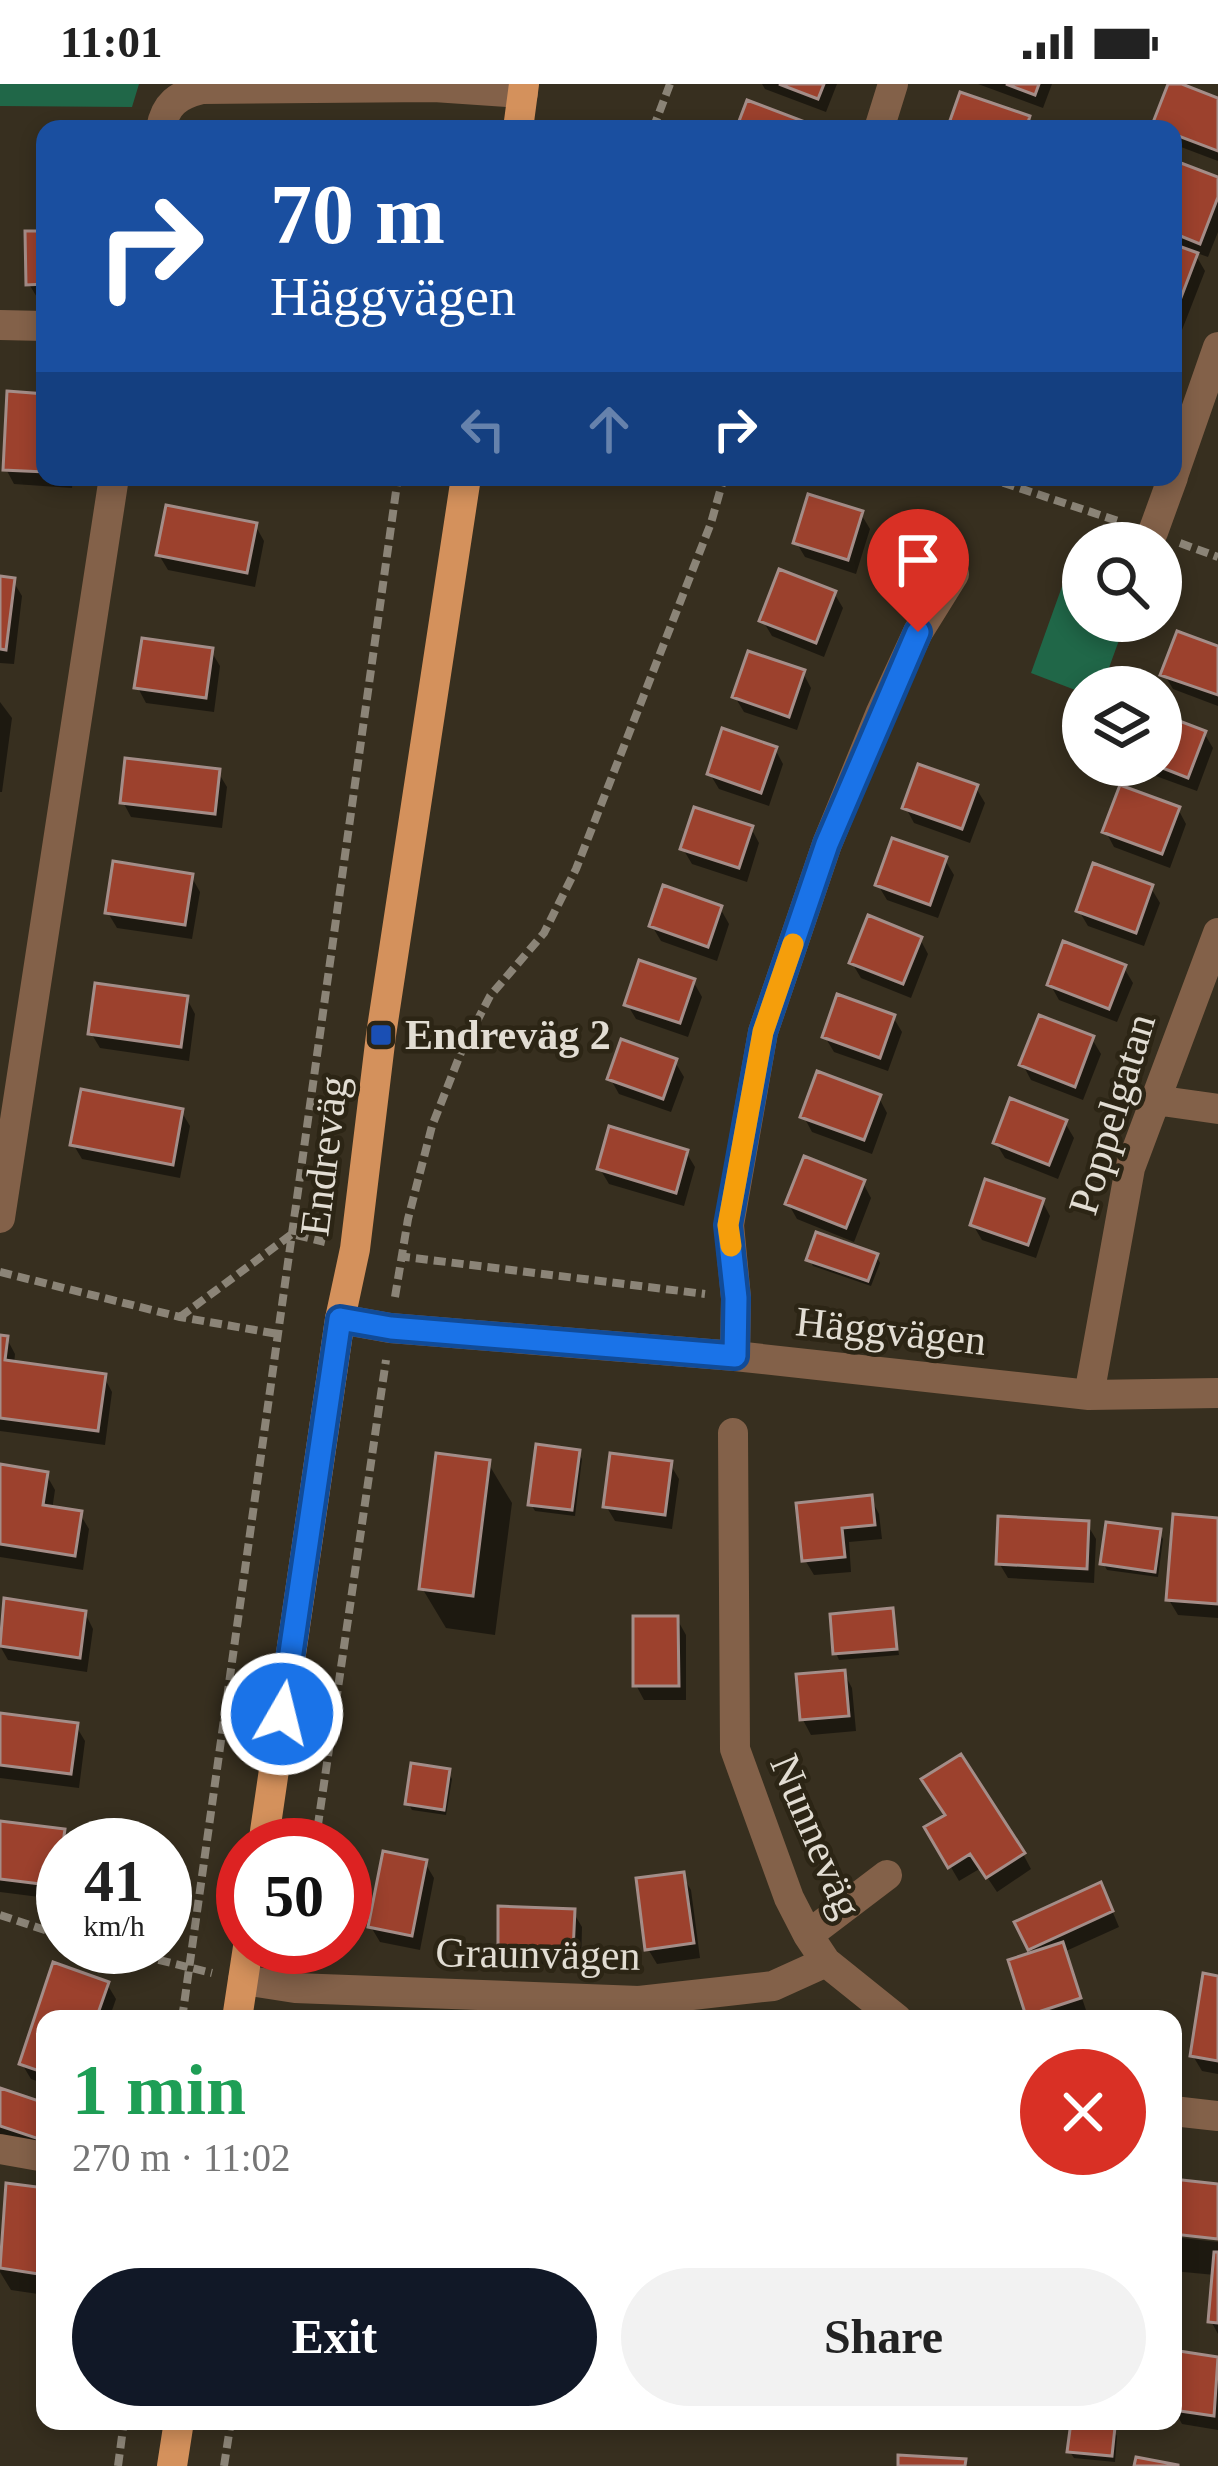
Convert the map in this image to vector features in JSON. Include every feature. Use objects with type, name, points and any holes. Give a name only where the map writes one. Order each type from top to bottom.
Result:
[{"type":"main road","points":[[519,120],[524,88]]},
{"type":"main road","name":"Endreväg","points":[[266,1818],[340,1319],[355,1250],[381,1035],[465,486]]},
{"type":"main road","points":[[238,2010],[244,1974]]},
{"type":"main road","points":[[172,2466],[178,2430]]},
{"type":"street","points":[[881,120],[893,84]]},
{"type":"street","points":[[162,120],[173,101],[202,89],[524,88]]},
{"type":"street","points":[[0,325],[36,326]]},
{"type":"street","points":[[1182,451],[1218,347]]},
{"type":"street","points":[[0,1218],[113,486]]},
{"type":"street","points":[[1157,522],[1170,486]]},
{"type":"street","points":[[735,1356],[736,1298],[728,1225],[763,1032],[827,844],[881,712],[918,632],[954,574]]},
{"type":"street","name":"Poppelgatan","points":[[1089,1395],[1130,1168],[1218,934]]},
{"type":"street","points":[[1155,1100],[1218,1109]]},
{"type":"street","name":"Häggvägen","points":[[340,1319],[391,1328],[735,1356],[1089,1395],[1218,1394]]},
{"type":"street","name":"Nunneväg","points":[[733,1433],[735,1749],[789,1898],[808,1935],[826,1962],[886,2010]]},
{"type":"street","points":[[808,1935],[886,1875]]},
{"type":"street","name":"Graunvägen","points":[[243,1980],[295,1988],[639,2001],[773,1986],[826,1962]]},
{"type":"street","points":[[1182,2112],[1218,2116]]},
{"type":"street","points":[[0,2149],[36,2155]]},
{"type":"path","points":[[656,120],[670,84]]},
{"type":"path","points":[[192,1947],[397,486]]},
{"type":"path","points":[[319,1818],[400,1256],[432,1126],[490,996],[544,933],[576,869],[721,486]]},
{"type":"path","points":[[1013,486],[1123,522]]},
{"type":"path","points":[[1182,543],[1218,557]]},
{"type":"path","points":[[292,1234],[355,1250],[736,1298]]},
{"type":"path","points":[[180,1317],[292,1234]]},
{"type":"path","points":[[0,1272],[180,1317],[278,1334]]},
{"type":"path","points":[[0,1915],[36,1927]]},
{"type":"path","points":[[192,1969],[243,1980]]},
{"type":"path","points":[[183,2010],[188,1974]]},
{"type":"path","points":[[118,2466],[123,2430]]},
{"type":"path","points":[[224,2466],[230,2430]]},
{"type":"green space","points":[[0,84],[139,84],[132,107],[0,106]]},
{"type":"green space","points":[[1062,587],[1062,642],[1118,642],[1110,666],[1062,666],[1062,685],[1031,673]]},
{"type":"building","points":[[779,84],[824,84],[818,99]]},
{"type":"building","points":[[1006,84],[1039,84],[1035,95]]},
{"type":"building","points":[[1168,84],[1182,84],[1218,98],[1218,151],[1182,137],[1182,120],[1154,120]]},
{"type":"building","points":[[960,92],[1030,116],[1029,120],[950,120]]},
{"type":"building","points":[[747,100],[800,120],[739,120]]},
{"type":"building","points":[[1182,163],[1218,177],[1218,197],[1200,244],[1182,237]]},
{"type":"building","points":[[25,231],[36,231],[36,284],[26,285]]},
{"type":"building","points":[[1182,247],[1198,253],[1182,295]]},
{"type":"building","points":[[7,391],[36,393],[36,472],[3,470]]},
{"type":"building","points":[[808,494],[863,511],[848,560],[793,543]]},
{"type":"building","points":[[166,505],[257,523],[247,573],[156,555]]},
{"type":"building","points":[[779,569],[836,591],[816,643],[759,621]]},
{"type":"building","points":[[0,576],[15,578],[6,650],[0,649]]},
{"type":"building","points":[[1182,633],[1218,646],[1218,695],[1182,683],[1182,666],[1163,666],[1173,642],[1182,642]]},
{"type":"building","points":[[142,638],[213,648],[206,698],[134,688]]},
{"type":"building","points":[[748,651],[805,670],[789,717],[732,697]]},
{"type":"building","points":[[1182,722],[1206,731],[1188,778],[1182,776]]},
{"type":"building","points":[[722,728],[777,747],[761,793],[707,774]]},
{"type":"building","points":[[125,758],[220,769],[215,814],[120,803]]},
{"type":"building","points":[[918,764],[978,785],[962,829],[902,808]]},
{"type":"building","points":[[1120,786],[1180,807],[1162,854],[1102,832]]},
{"type":"building","points":[[694,807],[753,826],[739,868],[680,849]]},
{"type":"building","points":[[892,838],[947,857],[930,905],[875,885]]},
{"type":"building","points":[[113,861],[193,874],[185,925],[105,913]]},
{"type":"building","points":[[1093,863],[1153,885],[1136,933],[1076,911]]},
{"type":"building","points":[[663,885],[722,906],[708,947],[649,926]]},
{"type":"building","points":[[868,915],[922,937],[903,984],[849,963]]},
{"type":"building","points":[[1063,941],[1126,965],[1109,1009],[1047,985]]},
{"type":"building","points":[[639,960],[695,979],[680,1023],[624,1005]]},
{"type":"building","points":[[95,983],[188,996],[181,1047],[88,1034]]},
{"type":"building","points":[[837,994],[895,1015],[880,1058],[822,1037]]},
{"type":"building","points":[[1039,1015],[1094,1036],[1075,1087],[1019,1065]]},
{"type":"building","points":[[621,1039],[677,1059],[663,1099],[607,1079]]},
{"type":"building","points":[[817,1071],[881,1095],[864,1140],[800,1117]]},
{"type":"building","points":[[81,1089],[183,1109],[173,1165],[70,1145]]},
{"type":"building","points":[[1010,1098],[1067,1120],[1049,1165],[993,1143]]},
{"type":"building","points":[[609,1126],[688,1150],[676,1193],[597,1169]]},
{"type":"building","points":[[804,1156],[865,1180],[846,1228],[785,1204]]},
{"type":"building","points":[[985,1179],[1044,1199],[1028,1245],[970,1225]]},
{"type":"building","points":[[816,1232],[878,1254],[868,1281],[806,1260]]},
{"type":"building","points":[[0,1335],[8,1336],[5,1360],[106,1374],[98,1431],[0,1418]]},
{"type":"building","points":[[536,1444],[580,1450],[572,1510],[528,1505]]},
{"type":"building","points":[[436,1453],[490,1460],[473,1596],[419,1589]]},
{"type":"building","points":[[610,1453],[672,1461],[665,1515],[603,1507]]},
{"type":"building","points":[[0,1464],[48,1472],[43,1505],[82,1511],[75,1556],[0,1544]]},
{"type":"building","points":[[872,1495],[875,1525],[842,1528],[845,1557],[802,1561],[796,1503]]},
{"type":"building","points":[[1173,1514],[1218,1518],[1218,1604],[1166,1600]]},
{"type":"building","points":[[998,1516],[1089,1521],[1087,1569],[996,1564]]},
{"type":"building","points":[[1106,1522],[1161,1529],[1155,1572],[1100,1564]]},
{"type":"building","points":[[4,1598],[86,1611],[80,1658],[0,1646]]},
{"type":"building","points":[[893,1608],[897,1649],[833,1654],[830,1614]]},
{"type":"building","points":[[633,1616],[678,1616],[679,1686],[633,1686]]},
{"type":"building","points":[[845,1670],[849,1716],[800,1720],[796,1674]]},
{"type":"building","points":[[0,1713],[78,1723],[71,1774],[0,1765]]},
{"type":"building","points":[[961,1754],[1025,1853],[986,1878],[970,1854],[948,1868],[924,1827],[945,1815],[921,1779]]},
{"type":"building","points":[[411,1763],[450,1769],[444,1810],[405,1804]]},
{"type":"building","points":[[0,1821],[36,1825],[36,1883],[0,1879]]},
{"type":"building","points":[[383,1851],[427,1860],[412,1936],[372,1928]]},
{"type":"building","points":[[684,1872],[694,1943],[645,1950],[636,1878]]},
{"type":"building","points":[[1101,1882],[1113,1911],[1028,1950],[1014,1922]]},
{"type":"building","points":[[498,1906],[575,1909],[573,1952],[498,1950]]},
{"type":"building","points":[[1063,1942],[1081,1998],[1044,2010],[1024,2010],[1008,1960]]},
{"type":"building","points":[[1203,1973],[1218,1976],[1218,2061],[1190,2056]]},
{"type":"building","points":[[49,1974],[87,1974],[109,1982],[99,2010],[37,2010]]},
{"type":"building","points":[[36,2013],[36,2070],[19,2064]]},
{"type":"building","points":[[0,2088],[36,2100],[36,2138],[0,2126]]},
{"type":"building","points":[[1182,2180],[1218,2184],[1218,2239],[1182,2235]]},
{"type":"building","points":[[6,2183],[36,2187],[36,2274],[0,2268]]},
{"type":"building","points":[[1214,2252],[1218,2252],[1218,2323],[1208,2322]]},
{"type":"building","points":[[1182,2351],[1218,2357],[1214,2416],[1182,2411]]},
{"type":"building","points":[[1070,2430],[1115,2430],[1112,2456],[1067,2452]]},
{"type":"building","points":[[898,2455],[966,2459],[965,2466],[898,2466]]},
{"type":"building","points":[[1136,2457],[1178,2465],[1178,2466],[1134,2466]]},
{"type":"slow traffic","points":[[731,1246],[728,1225],[763,1032],[793,944]]},
{"type":"place","name":"Endreväg 2","points":[[381,1035]]},
{"type":"route","points":[[282,1714],[340,1319],[391,1328],[735,1356],[736,1298],[728,1225],[763,1032],[827,844],[918,632]]}]
